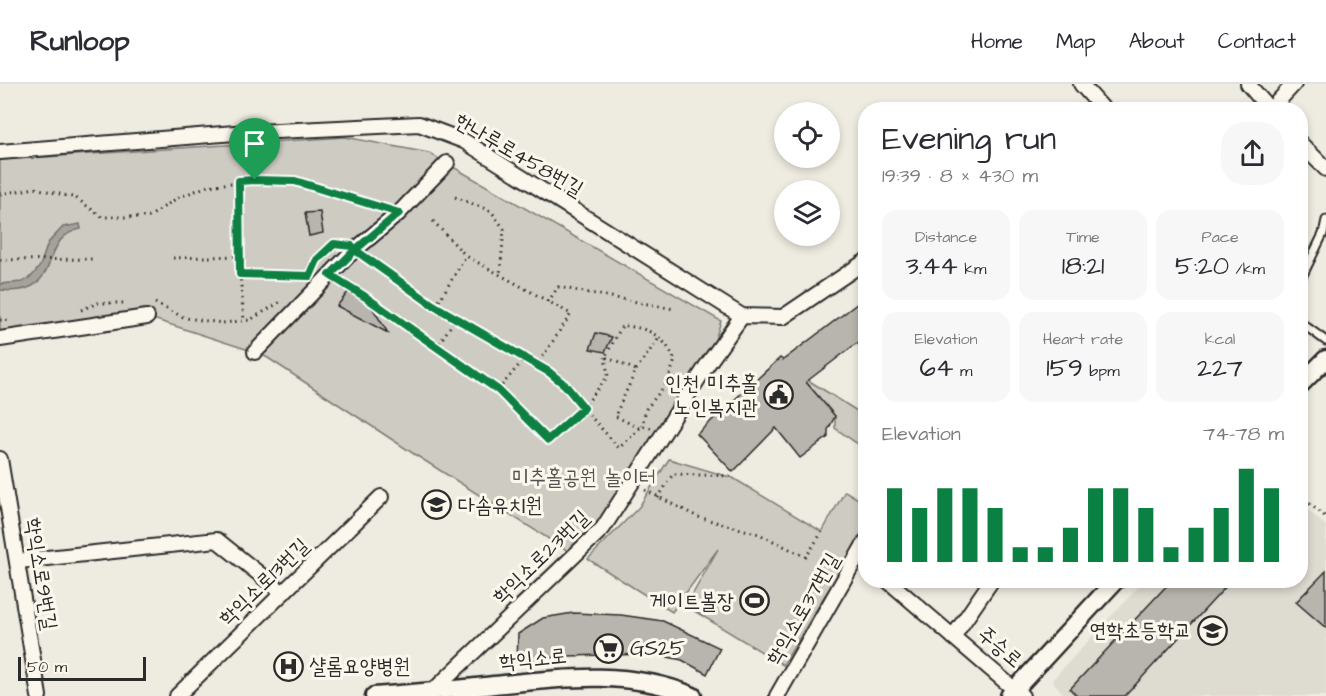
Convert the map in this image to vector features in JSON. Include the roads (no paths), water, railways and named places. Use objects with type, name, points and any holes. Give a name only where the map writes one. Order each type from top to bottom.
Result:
[{"type":"street","points":[[1081,84],[1097,102]]},
{"type":"street","points":[[1248,84],[1263,102]]},
{"type":"street","points":[[1277,102],[1294,84]]},
{"type":"street","name":"한나루로458번길","points":[[0,152],[235,132],[419,124],[464,141],[742,316]]},
{"type":"street","points":[[1308,150],[1326,169]]},
{"type":"street","points":[[255,352],[355,250],[399,213],[447,163]]},
{"type":"street","points":[[742,316],[783,317],[858,266]]},
{"type":"street","points":[[0,339],[147,316]]},
{"type":"street","name":"학익소로23번길","points":[[432,692],[603,528],[634,483],[707,365],[742,316]]},
{"type":"street","points":[[1308,377],[1326,359]]},
{"type":"street","name":"학익소로9번길","points":[[0,459],[19,561],[39,696]]},
{"type":"street","name":"학익소로13번길","points":[[177,696],[381,497]]},
{"type":"street","points":[[19,561],[217,540],[283,593]]},
{"type":"street","name":"학익소로37번길","points":[[777,696],[858,564]]},
{"type":"street","points":[[896,588],[953,637]]},
{"type":"street","name":"주승로","points":[[987,588],[953,637],[1016,694],[1109,588]]},
{"type":"street","name":"학익소로","points":[[374,696],[578,676],[667,685],[693,696]]},
{"type":"lane","points":[[1308,265],[1323,234],[1326,219]]},
{"type":"lane","points":[[1308,328],[1326,341]]},
{"type":"place","name":"인천 미추홀 노인복지관","points":[[779,395]]},
{"type":"place","name":"다솜유치원","points":[[437,505]]},
{"type":"place","name":"게이트볼장","points":[[755,601]]},
{"type":"place","name":"연학초등학교","points":[[1212,630]]},
{"type":"place","name":"GS25","points":[[609,648]]},
{"type":"place","name":"샬롬요양병원","points":[[288,666]]},
{"type":"park label","name":"미추홀공원 놀이터","points":[[584,477]]}]
